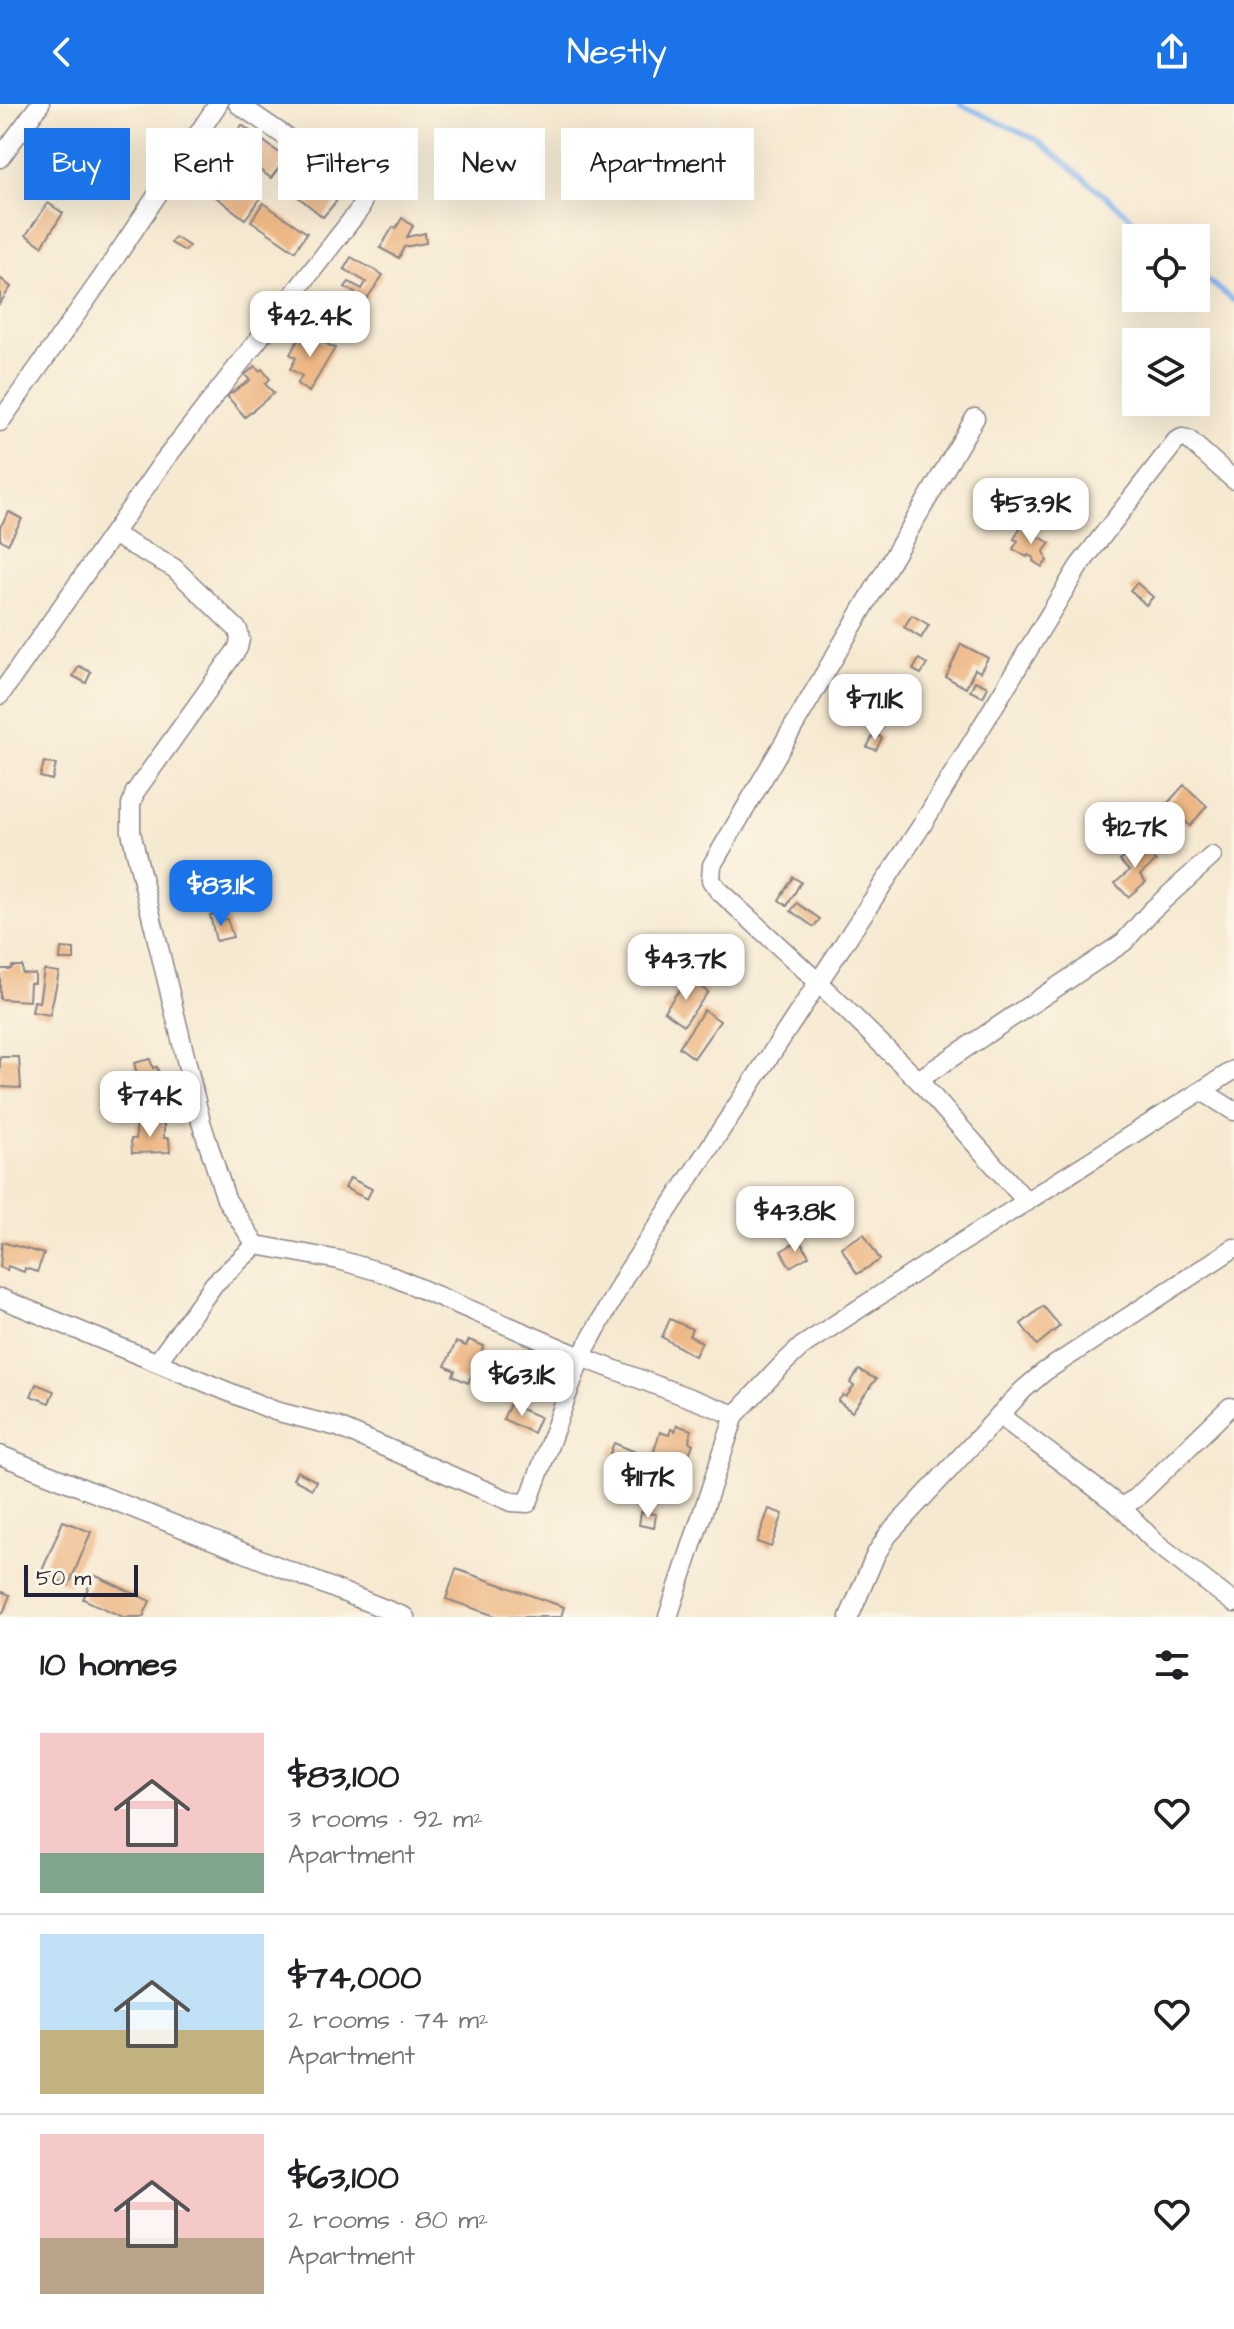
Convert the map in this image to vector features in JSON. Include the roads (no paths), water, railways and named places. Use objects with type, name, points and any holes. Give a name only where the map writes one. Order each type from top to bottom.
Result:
[{"type":"street","points":[[0,158],[40,104]]},
{"type":"street","points":[[0,422],[101,279],[218,104]]},
{"type":"street","points":[[0,695],[163,462],[360,209],[364,197],[360,187],[238,104]]},
{"type":"street","points":[[975,418],[712,865],[711,880],[918,1080],[1027,1202]]},
{"type":"street","points":[[0,1298],[275,1411],[338,1427],[512,1502],[528,1503],[581,1357],[626,1274],[922,825],[1079,566],[1176,441],[1188,439],[1234,480]]},
{"type":"street","points":[[114,535],[174,568],[238,630],[240,639],[238,648],[135,792],[130,818],[201,1122],[226,1199],[256,1245],[359,1264],[581,1357],[735,1415]]},
{"type":"street","points":[[918,1080],[1124,942],[1151,911],[1212,856]]},
{"type":"street","points":[[668,1617],[735,1415],[802,1346],[1234,1070]]},
{"type":"street","points":[[1202,1091],[1234,1111]]},
{"type":"street","points":[[158,1361],[214,1284],[256,1245]]},
{"type":"street","points":[[849,1617],[867,1573],[888,1535],[999,1415],[1044,1372],[1234,1248]]},
{"type":"street","points":[[1121,1507],[1136,1498],[1230,1407]]},
{"type":"street","points":[[999,1415],[1121,1507],[1156,1543],[1234,1603]]},
{"type":"street","points":[[0,1455],[405,1617]]},
{"type":"waterway","points":[[960,104],[1037,140],[1139,224]]},
{"type":"waterway","points":[[1210,282],[1234,301]]}]
